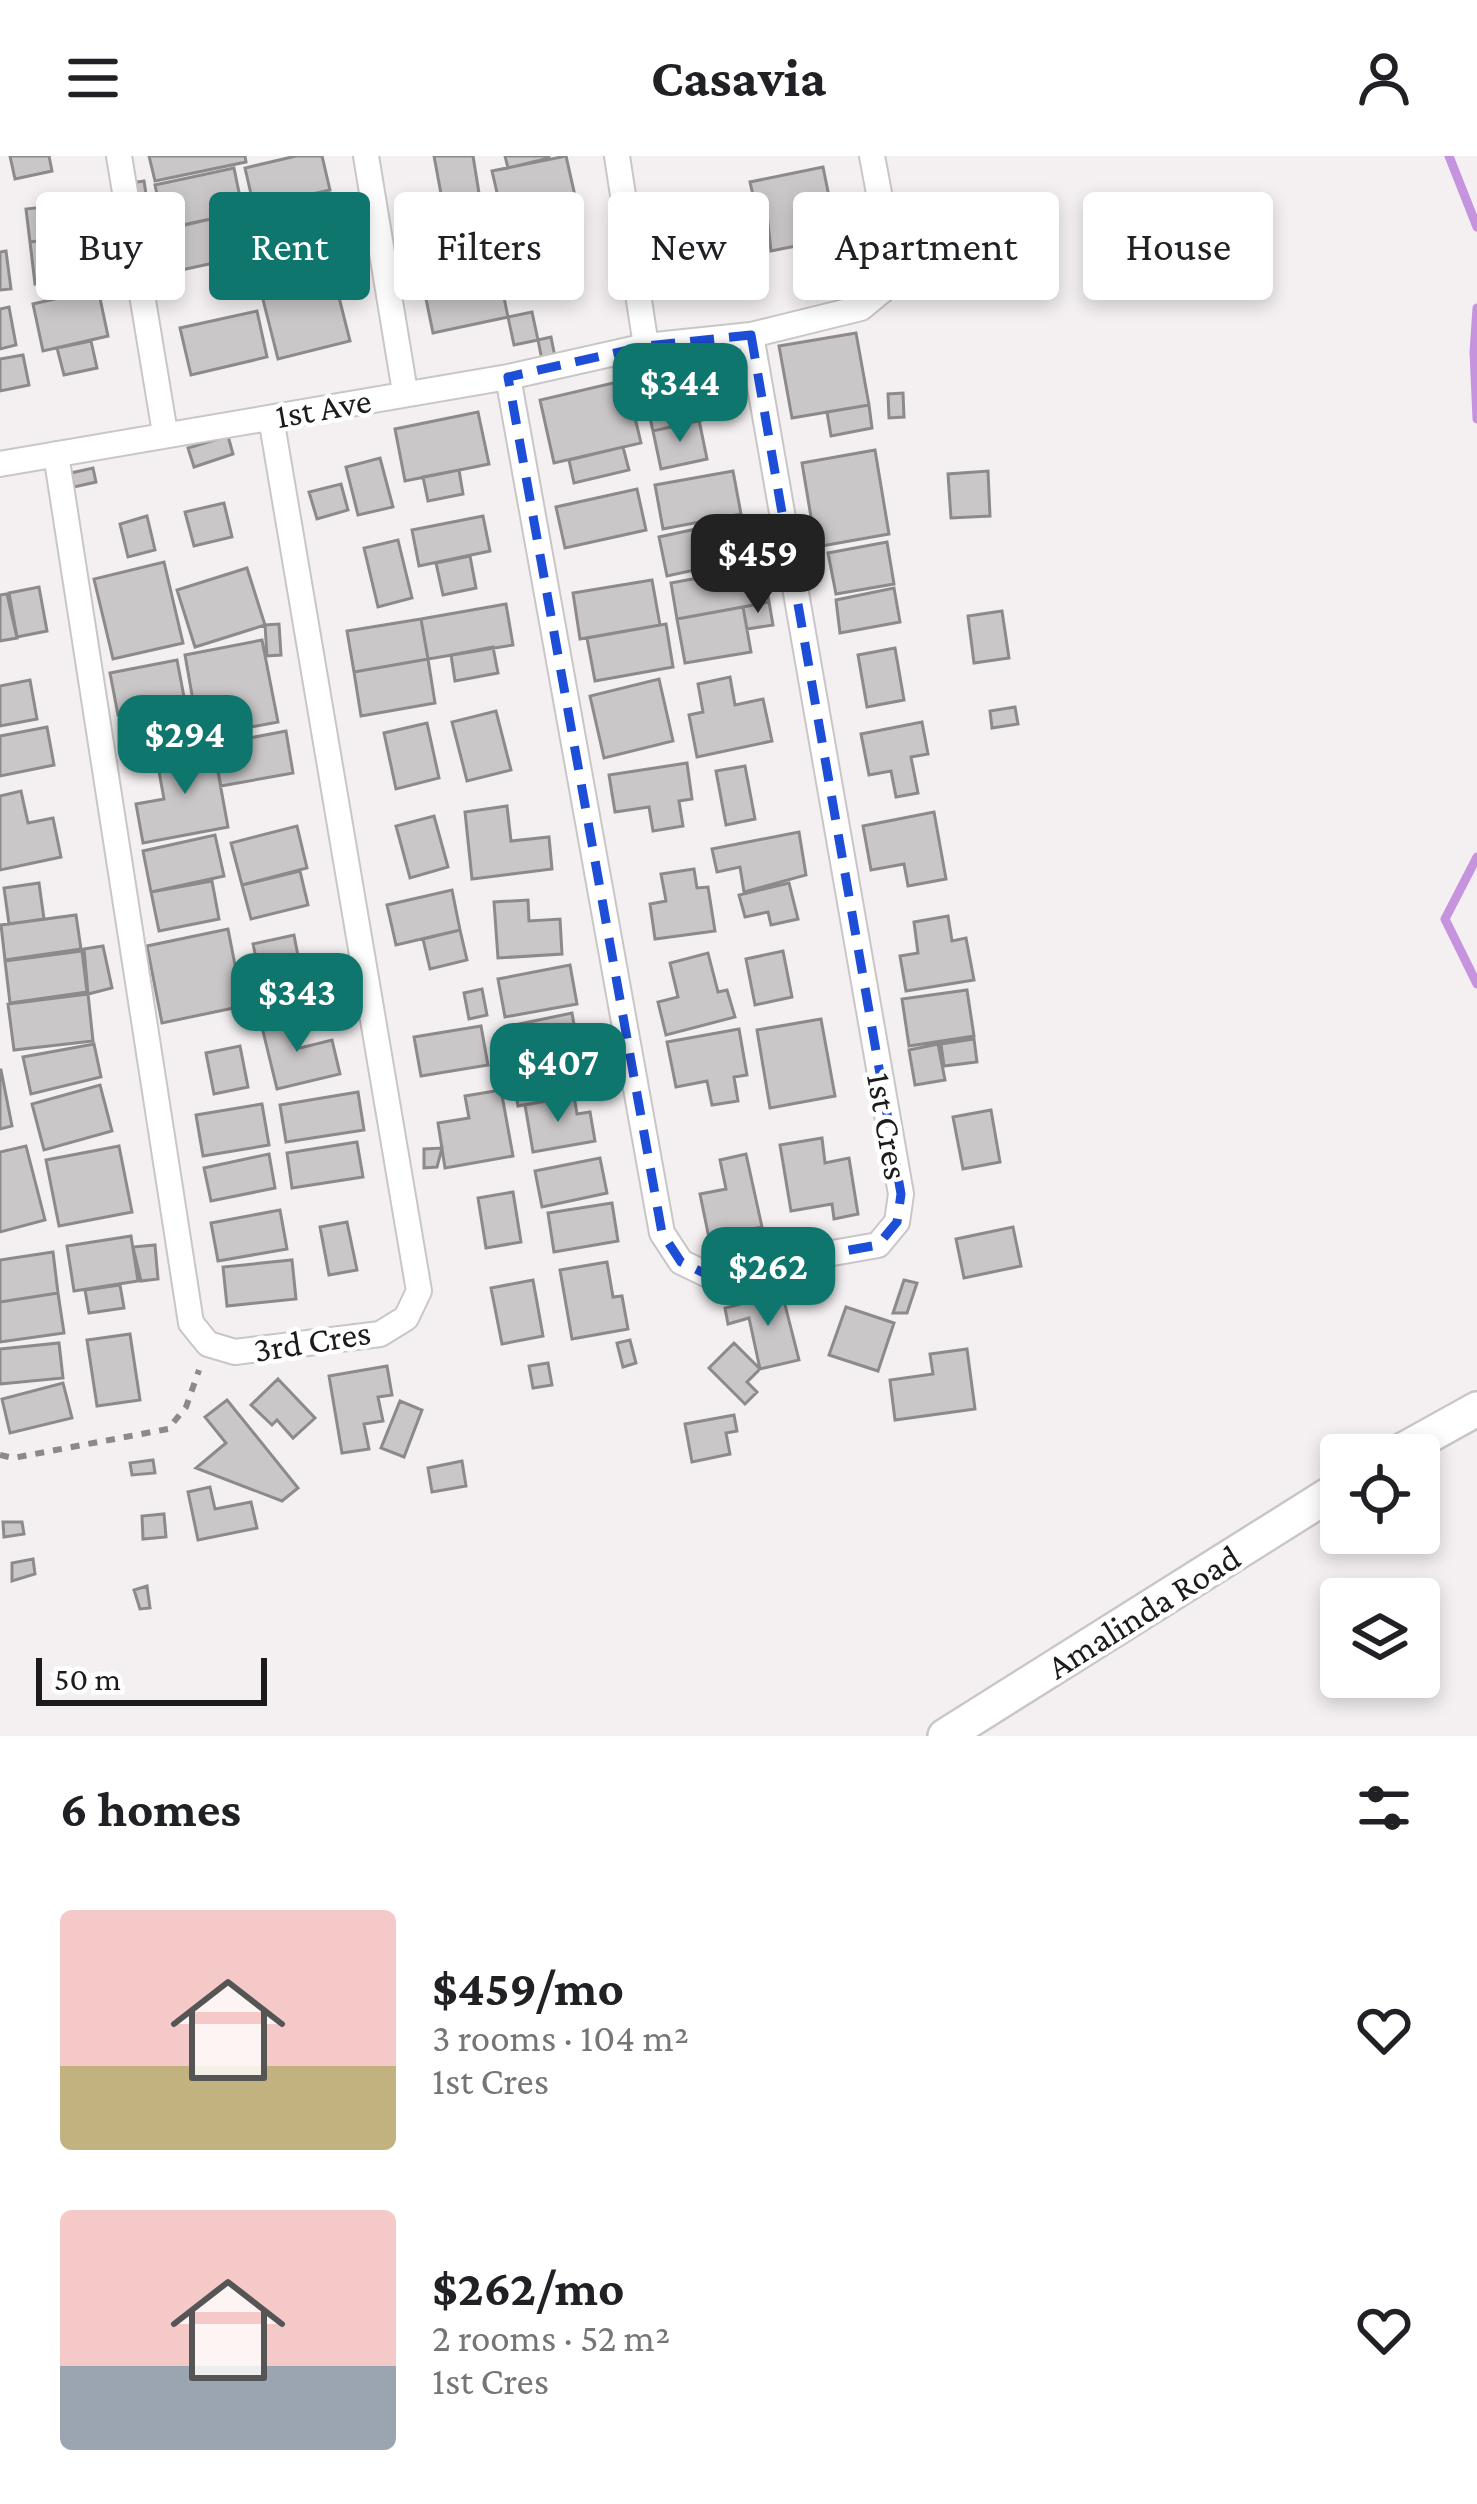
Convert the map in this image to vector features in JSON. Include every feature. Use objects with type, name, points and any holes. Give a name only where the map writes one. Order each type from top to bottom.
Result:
[{"type":"street","points":[[118,156],[165,433]]},
{"type":"street","points":[[366,156],[405,392]]},
{"type":"street","points":[[617,156],[646,346]]},
{"type":"street","name":"1st Ave","points":[[0,464],[508,377],[646,346],[751,335],[861,308],[884,289],[892,262],[872,156]]},
{"type":"street","name":"1st Cres","points":[[508,377],[662,1233],[681,1262],[708,1274],[878,1245],[897,1222],[902,1194],[751,335]]},
{"type":"street","name":"3rd Cres","points":[[56,454],[190,1323],[208,1344],[235,1352],[380,1334],[406,1318],[418,1291],[271,418]]},
{"type":"street","points":[[1432,1434],[1477,1409]]},
{"type":"street","name":"Amalinda Road","points":[[945,1736],[1320,1500]]},
{"type":"path","points":[[0,1455],[13,1458],[168,1429],[187,1407],[208,1344]]},
{"type":"highlighted area","points":[[751,335],[901,1194],[897,1222],[878,1245],[708,1275],[681,1262],[662,1233],[508,377],[646,346]]},
{"type":"building","points":[[10,156],[49,156],[52,171],[15,179]]},
{"type":"building","points":[[149,156],[245,156],[246,162],[155,181]]},
{"type":"building","points":[[296,156],[322,156],[330,190],[251,192],[245,168]]},
{"type":"building","points":[[434,156],[473,156],[479,192],[441,192]]},
{"type":"building","points":[[505,156],[549,156],[549,158],[508,168]]},
{"type":"building","points":[[566,156],[574,192],[497,192],[492,171]]},
{"type":"building","points":[[823,167],[828,192],[793,192],[793,247],[771,251],[769,192],[752,192],[750,182]]},
{"type":"building","points":[[234,168],[239,192],[209,192],[209,219],[185,224],[185,192],[156,192],[155,185]]},
{"type":"building","points":[[144,181],[146,192],[132,192],[131,183]]},
{"type":"building","points":[[36,208],[36,241],[30,242],[26,209]]},
{"type":"building","points":[[209,219],[209,264],[185,269],[185,225]]},
{"type":"building","points":[[36,241],[36,284],[35,284],[30,242]]},
{"type":"building","points":[[6,251],[11,289],[0,290],[0,252]]},
{"type":"building","points":[[100,300],[108,336],[43,351],[33,304]]},
{"type":"building","points":[[263,300],[340,300],[350,341],[278,359]]},
{"type":"building","points":[[426,300],[505,300],[508,317],[433,333]]},
{"type":"building","points":[[9,307],[16,345],[0,349],[0,309]]},
{"type":"building","points":[[257,311],[267,357],[191,375],[180,328]]},
{"type":"building","points":[[532,312],[538,340],[514,345],[508,317]]},
{"type":"building","points":[[856,333],[869,405],[792,418],[779,346]]},
{"type":"building","points":[[551,337],[555,357],[542,360],[538,340]]},
{"type":"building","points":[[91,341],[97,368],[64,375],[57,348]]},
{"type":"building","points":[[23,355],[29,385],[0,391],[0,359]]},
{"type":"building","points":[[706,375],[715,417],[653,431],[643,388]]},
{"type":"building","points":[[626,380],[641,443],[554,463],[540,400]]},
{"type":"building","points":[[903,393],[904,417],[889,418],[888,394]]},
{"type":"building","points":[[869,405],[872,428],[831,436],[827,412]]},
{"type":"building","points":[[478,412],[489,464],[405,481],[395,429]]},
{"type":"building","points":[[699,420],[707,459],[661,469],[653,431]]},
{"type":"building","points":[[228,436],[233,454],[194,467],[188,448]]},
{"type":"building","points":[[623,447],[629,470],[574,483],[569,460]]},
{"type":"building","points":[[875,450],[889,534],[816,547],[802,463]]},
{"type":"building","points":[[380,458],[393,507],[358,515],[346,467]]},
{"type":"building","points":[[93,468],[96,482],[74,487],[71,473]]},
{"type":"building","points":[[459,470],[463,494],[428,501],[423,477]]},
{"type":"building","points":[[733,471],[741,514],[663,529],[655,485]]},
{"type":"building","points":[[988,471],[990,516],[951,518],[948,474]]},
{"type":"building","points":[[341,484],[348,510],[317,519],[309,492]]},
{"type":"building","points":[[637,489],[646,530],[565,548],[556,507]]},
{"type":"building","points":[[224,503],[232,537],[194,546],[185,512]]},
{"type":"building","points":[[147,516],[155,550],[128,557],[120,524]]},
{"type":"building","points":[[483,516],[490,551],[419,566],[412,530]]},
{"type":"building","points":[[756,516],[764,555],[667,576],[659,537]]},
{"type":"building","points":[[398,540],[412,598],[378,607],[364,548]]},
{"type":"building","points":[[887,542],[894,584],[836,594],[828,553]]},
{"type":"building","points":[[470,556],[476,588],[443,595],[436,563]]},
{"type":"building","points":[[164,562],[183,643],[113,659],[94,579]]},
{"type":"building","points":[[763,566],[769,602],[677,619],[671,583]]},
{"type":"building","points":[[247,568],[265,625],[195,647],[177,590]]},
{"type":"building","points":[[652,580],[660,625],[580,639],[573,593]]},
{"type":"building","points":[[39,587],[47,631],[17,637],[9,593]]},
{"type":"building","points":[[894,588],[900,622],[840,633],[836,600]]},
{"type":"building","points":[[7,594],[17,638],[0,641],[0,595]]},
{"type":"building","points":[[769,602],[773,625],[747,629],[743,607]]},
{"type":"building","points":[[506,604],[513,645],[428,659],[421,619]]},
{"type":"building","points":[[743,607],[751,652],[685,663],[677,619]]},
{"type":"building","points":[[1002,611],[1009,658],[974,663],[968,616]]},
{"type":"building","points":[[421,619],[428,659],[354,672],[347,631]]},
{"type":"building","points":[[279,624],[281,655],[267,656],[265,625]]},
{"type":"building","points":[[666,624],[673,667],[595,681],[587,638]]},
{"type":"building","points":[[262,640],[278,722],[218,733],[213,708],[195,712],[185,655]]},
{"type":"building","points":[[493,647],[498,673],[455,681],[451,655]]},
{"type":"building","points":[[895,648],[904,700],[867,707],[858,655]]},
{"type":"building","points":[[428,659],[435,703],[361,716],[354,672]]},
{"type":"building","points":[[177,660],[185,702],[118,715],[110,673]]},
{"type":"building","points":[[730,677],[735,705],[763,699],[772,741],[697,757],[689,715],[703,712],[698,684]]},
{"type":"building","points":[[659,679],[673,741],[604,758],[590,696]]},
{"type":"building","points":[[30,680],[37,719],[0,726],[0,686]]},
{"type":"building","points":[[185,702],[191,735],[155,742],[149,709]]},
{"type":"building","points":[[1015,707],[1018,724],[992,728],[990,711]]},
{"type":"building","points":[[496,711],[511,770],[467,781],[452,722]]},
{"type":"building","points":[[922,722],[928,754],[911,757],[918,793],[896,797],[891,771],[869,775],[861,734]]},
{"type":"building","points":[[427,723],[439,778],[396,789],[384,733]]},
{"type":"building","points":[[47,727],[54,765],[0,776],[0,736]]},
{"type":"building","points":[[286,731],[293,773],[221,786],[213,745]]},
{"type":"building","points":[[213,745],[228,827],[143,843],[136,804],[164,799],[156,755]]},
{"type":"building","points":[[687,763],[692,799],[679,801],[683,826],[653,831],[649,807],[615,812],[609,775]]},
{"type":"building","points":[[745,766],[755,819],[726,825],[716,771]]},
{"type":"building","points":[[21,791],[28,823],[53,818],[61,857],[0,870],[0,796]]},
{"type":"building","points":[[507,806],[511,841],[549,837],[552,869],[472,879],[465,812]]},
{"type":"building","points":[[934,812],[946,879],[908,886],[904,864],[871,870],[863,826]]},
{"type":"building","points":[[434,816],[448,867],[410,878],[396,826]]},
{"type":"building","points":[[297,826],[307,868],[242,885],[231,843]]},
{"type":"building","points":[[799,832],[806,875],[744,892],[740,867],[717,872],[712,849]]},
{"type":"building","points":[[215,835],[224,876],[151,892],[143,851]]},
{"type":"building","points":[[694,869],[697,888],[708,887],[715,931],[655,939],[650,904],[666,901],[661,874]]},
{"type":"building","points":[[300,871],[308,905],[251,919],[242,885]]},
{"type":"building","points":[[212,881],[219,919],[159,931],[151,892]]},
{"type":"building","points":[[39,883],[44,919],[9,924],[4,888]]},
{"type":"building","points":[[789,883],[798,919],[771,925],[768,912],[745,917],[739,895]]},
{"type":"building","points":[[452,890],[460,930],[396,945],[387,905]]},
{"type":"building","points":[[528,900],[529,921],[560,919],[562,954],[498,958],[494,902]]},
{"type":"building","points":[[76,915],[81,949],[5,960],[1,925]]},
{"type":"building","points":[[948,916],[952,941],[966,938],[974,980],[906,991],[900,956],[918,953],[914,922]]},
{"type":"building","points":[[228,929],[243,1006],[162,1023],[147,946]]},
{"type":"building","points":[[460,930],[467,960],[430,969],[423,939]]},
{"type":"building","points":[[294,935],[304,987],[264,995],[253,944]]},
{"type":"building","points":[[103,946],[112,988],[88,994],[84,949]]},
{"type":"building","points":[[82,951],[87,992],[10,1003],[5,961]]},
{"type":"building","points":[[783,951],[792,997],[755,1005],[746,959]]},
{"type":"building","points":[[708,953],[718,992],[727,990],[735,1017],[666,1035],[658,1002],[678,997],[670,963]]},
{"type":"building","points":[[570,965],[577,1004],[505,1017],[498,979]]},
{"type":"building","points":[[482,989],[487,1015],[469,1019],[464,993]]},
{"type":"building","points":[[967,990],[974,1036],[909,1046],[902,999]]},
{"type":"building","points":[[88,994],[93,1041],[14,1050],[8,1004]]},
{"type":"building","points":[[572,1013],[578,1048],[512,1062],[505,1027]]},
{"type":"building","points":[[292,1016],[300,1048],[332,1040],[340,1074],[277,1089],[261,1023]]},
{"type":"building","points":[[821,1019],[835,1096],[770,1108],[757,1030]]},
{"type":"building","points":[[481,1026],[488,1065],[421,1076],[414,1037]]},
{"type":"building","points":[[739,1029],[747,1075],[734,1077],[738,1101],[712,1105],[707,1081],[676,1087],[667,1042]]},
{"type":"building","points":[[974,1039],[977,1062],[944,1066],[941,1044]]},
{"type":"building","points":[[94,1044],[101,1077],[31,1094],[23,1057]]},
{"type":"building","points":[[938,1044],[945,1080],[915,1085],[909,1050]]},
{"type":"building","points":[[240,1046],[248,1087],[214,1094],[206,1053]]},
{"type":"building","points":[[581,1059],[588,1093],[518,1106],[512,1072]]},
{"type":"building","points":[[0,1070],[12,1126],[0,1129]]},
{"type":"building","points":[[100,1085],[112,1131],[44,1150],[32,1104]]},
{"type":"building","points":[[501,1090],[513,1156],[445,1168],[438,1123],[469,1118],[465,1096]]},
{"type":"building","points":[[358,1092],[364,1130],[286,1142],[280,1105]]},
{"type":"building","points":[[574,1096],[577,1114],[590,1112],[595,1141],[533,1152],[525,1105]]},
{"type":"building","points":[[262,1104],[269,1145],[203,1156],[196,1115]]},
{"type":"building","points":[[991,1110],[1000,1162],[963,1169],[953,1117]]},
{"type":"building","points":[[822,1138],[825,1163],[849,1158],[858,1214],[834,1219],[832,1204],[791,1211],[780,1145]]},
{"type":"building","points":[[357,1142],[363,1177],[292,1188],[287,1153]]},
{"type":"building","points":[[26,1146],[45,1220],[0,1232],[0,1152]]},
{"type":"building","points":[[119,1146],[132,1212],[59,1226],[46,1160]]},
{"type":"building","points":[[442,1148],[437,1167],[424,1168],[424,1149]]},
{"type":"building","points":[[269,1154],[275,1188],[211,1201],[204,1168]]},
{"type":"building","points":[[746,1154],[762,1227],[709,1238],[700,1194],[726,1189],[720,1160]]},
{"type":"building","points":[[600,1158],[607,1193],[542,1207],[535,1171]]},
{"type":"building","points":[[513,1192],[521,1242],[486,1248],[478,1198]]},
{"type":"building","points":[[612,1203],[618,1241],[554,1252],[548,1213]]},
{"type":"building","points":[[280,1210],[287,1249],[218,1261],[211,1223]]},
{"type":"building","points":[[347,1222],[357,1270],[329,1275],[320,1227]]},
{"type":"building","points":[[1013,1227],[1021,1266],[964,1278],[956,1239]]},
{"type":"building","points":[[131,1236],[138,1281],[74,1291],[67,1246]]},
{"type":"building","points":[[155,1245],[158,1279],[141,1281],[133,1247]]},
{"type":"building","points":[[53,1252],[58,1293],[0,1302],[0,1260]]},
{"type":"building","points":[[292,1260],[296,1299],[227,1306],[223,1267]]},
{"type":"building","points":[[607,1262],[613,1297],[622,1296],[628,1329],[572,1339],[560,1270]]},
{"type":"building","points":[[533,1280],[543,1336],[502,1344],[491,1288]]},
{"type":"building","points":[[904,1280],[917,1283],[907,1313],[893,1313]]},
{"type":"building","points":[[120,1285],[124,1308],[89,1313],[85,1290]]},
{"type":"building","points":[[58,1293],[64,1333],[0,1342],[0,1302]]},
{"type":"building","points":[[782,1293],[799,1360],[760,1369],[749,1318],[728,1324],[725,1308]]},
{"type":"building","points":[[846,1307],[894,1323],[878,1371],[829,1355]]},
{"type":"building","points":[[130,1334],[140,1400],[97,1406],[87,1340]]},
{"type":"building","points":[[630,1340],[636,1363],[623,1367],[617,1343]]},
{"type":"building","points":[[59,1343],[63,1378],[0,1384],[0,1349]]},
{"type":"building","points":[[734,1343],[760,1369],[747,1382],[757,1392],[745,1404],[709,1368]]},
{"type":"building","points":[[967,1349],[975,1409],[895,1420],[890,1380],[933,1374],[930,1354]]},
{"type":"building","points":[[548,1363],[552,1385],[533,1388],[529,1366]]},
{"type":"building","points":[[387,1366],[392,1395],[378,1397],[383,1421],[364,1424],[369,1449],[342,1453],[329,1376]]},
{"type":"building","points":[[278,1379],[315,1418],[293,1438],[277,1420],[272,1425],[251,1405]]},
{"type":"building","points":[[63,1383],[72,1418],[10,1433],[2,1399]]},
{"type":"building","points":[[227,1400],[298,1488],[282,1501],[196,1468],[226,1443],[205,1417]]},
{"type":"building","points":[[400,1401],[422,1410],[404,1457],[381,1448]]},
{"type":"building","points":[[734,1415],[737,1431],[726,1433],[730,1454],[692,1462],[685,1424]]},
{"type":"building","points":[[153,1460],[155,1473],[132,1475],[130,1463]]},
{"type":"building","points":[[462,1461],[466,1486],[432,1492],[428,1468]]},
{"type":"building","points":[[210,1487],[215,1509],[251,1502],[257,1528],[198,1540],[188,1492]]},
{"type":"building","points":[[164,1514],[166,1537],[143,1539],[142,1516]]},
{"type":"building","points":[[3,1522],[22,1522],[24,1534],[4,1537]]},
{"type":"building","points":[[33,1559],[35,1574],[12,1581],[12,1563]]},
{"type":"building","points":[[147,1586],[150,1608],[140,1609],[134,1590]]},
{"type":"waterway","points":[[1449,156],[1477,227]]},
{"type":"waterway","points":[[1477,308],[1477,419]]},
{"type":"waterway","points":[[1477,857],[1445,919],[1477,984]]}]
